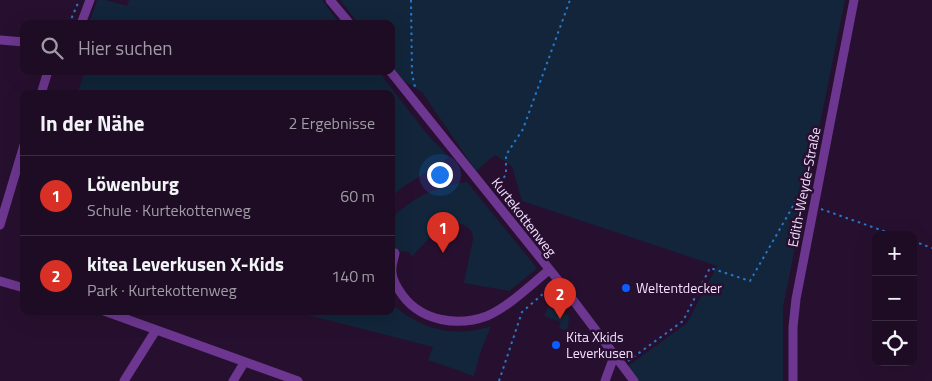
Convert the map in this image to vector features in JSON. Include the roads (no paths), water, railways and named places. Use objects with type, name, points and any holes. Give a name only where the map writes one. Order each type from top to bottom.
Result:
[{"type":"street","points":[[82,20],[90,0]]},
{"type":"street","points":[[330,0],[347,20]]},
{"type":"street","name":"Edith-Weyde-Straße","points":[[793,381],[794,311],[854,0]]},
{"type":"street","points":[[0,40],[20,42]]},
{"type":"street","points":[[42,90],[47,75]]},
{"type":"street","name":"Kurtekottenweg","points":[[393,75],[558,280],[634,381]]},
{"type":"street","points":[[0,225],[20,168]]},
{"type":"street","points":[[395,282],[397,288],[406,300],[425,314],[439,319],[471,321],[501,308],[549,270]]},
{"type":"street","points":[[0,282],[20,287]]},
{"type":"street","points":[[115,315],[298,381]]},
{"type":"street","points":[[124,381],[156,330]]},
{"type":"street","points":[[233,381],[244,362]]},
{"type":"street","points":[[605,381],[612,362],[620,362]]},
{"type":"place","name":"Löwenburg","points":[[443,253]]},
{"type":"place","name":"Weltentdecker","points":[[626,288]]},
{"type":"place","name":"kitea Leverkusen X-Kids","points":[[560,319]]},
{"type":"place","name":"Kita Xkids Leverkusen","points":[[556,345]]}]
